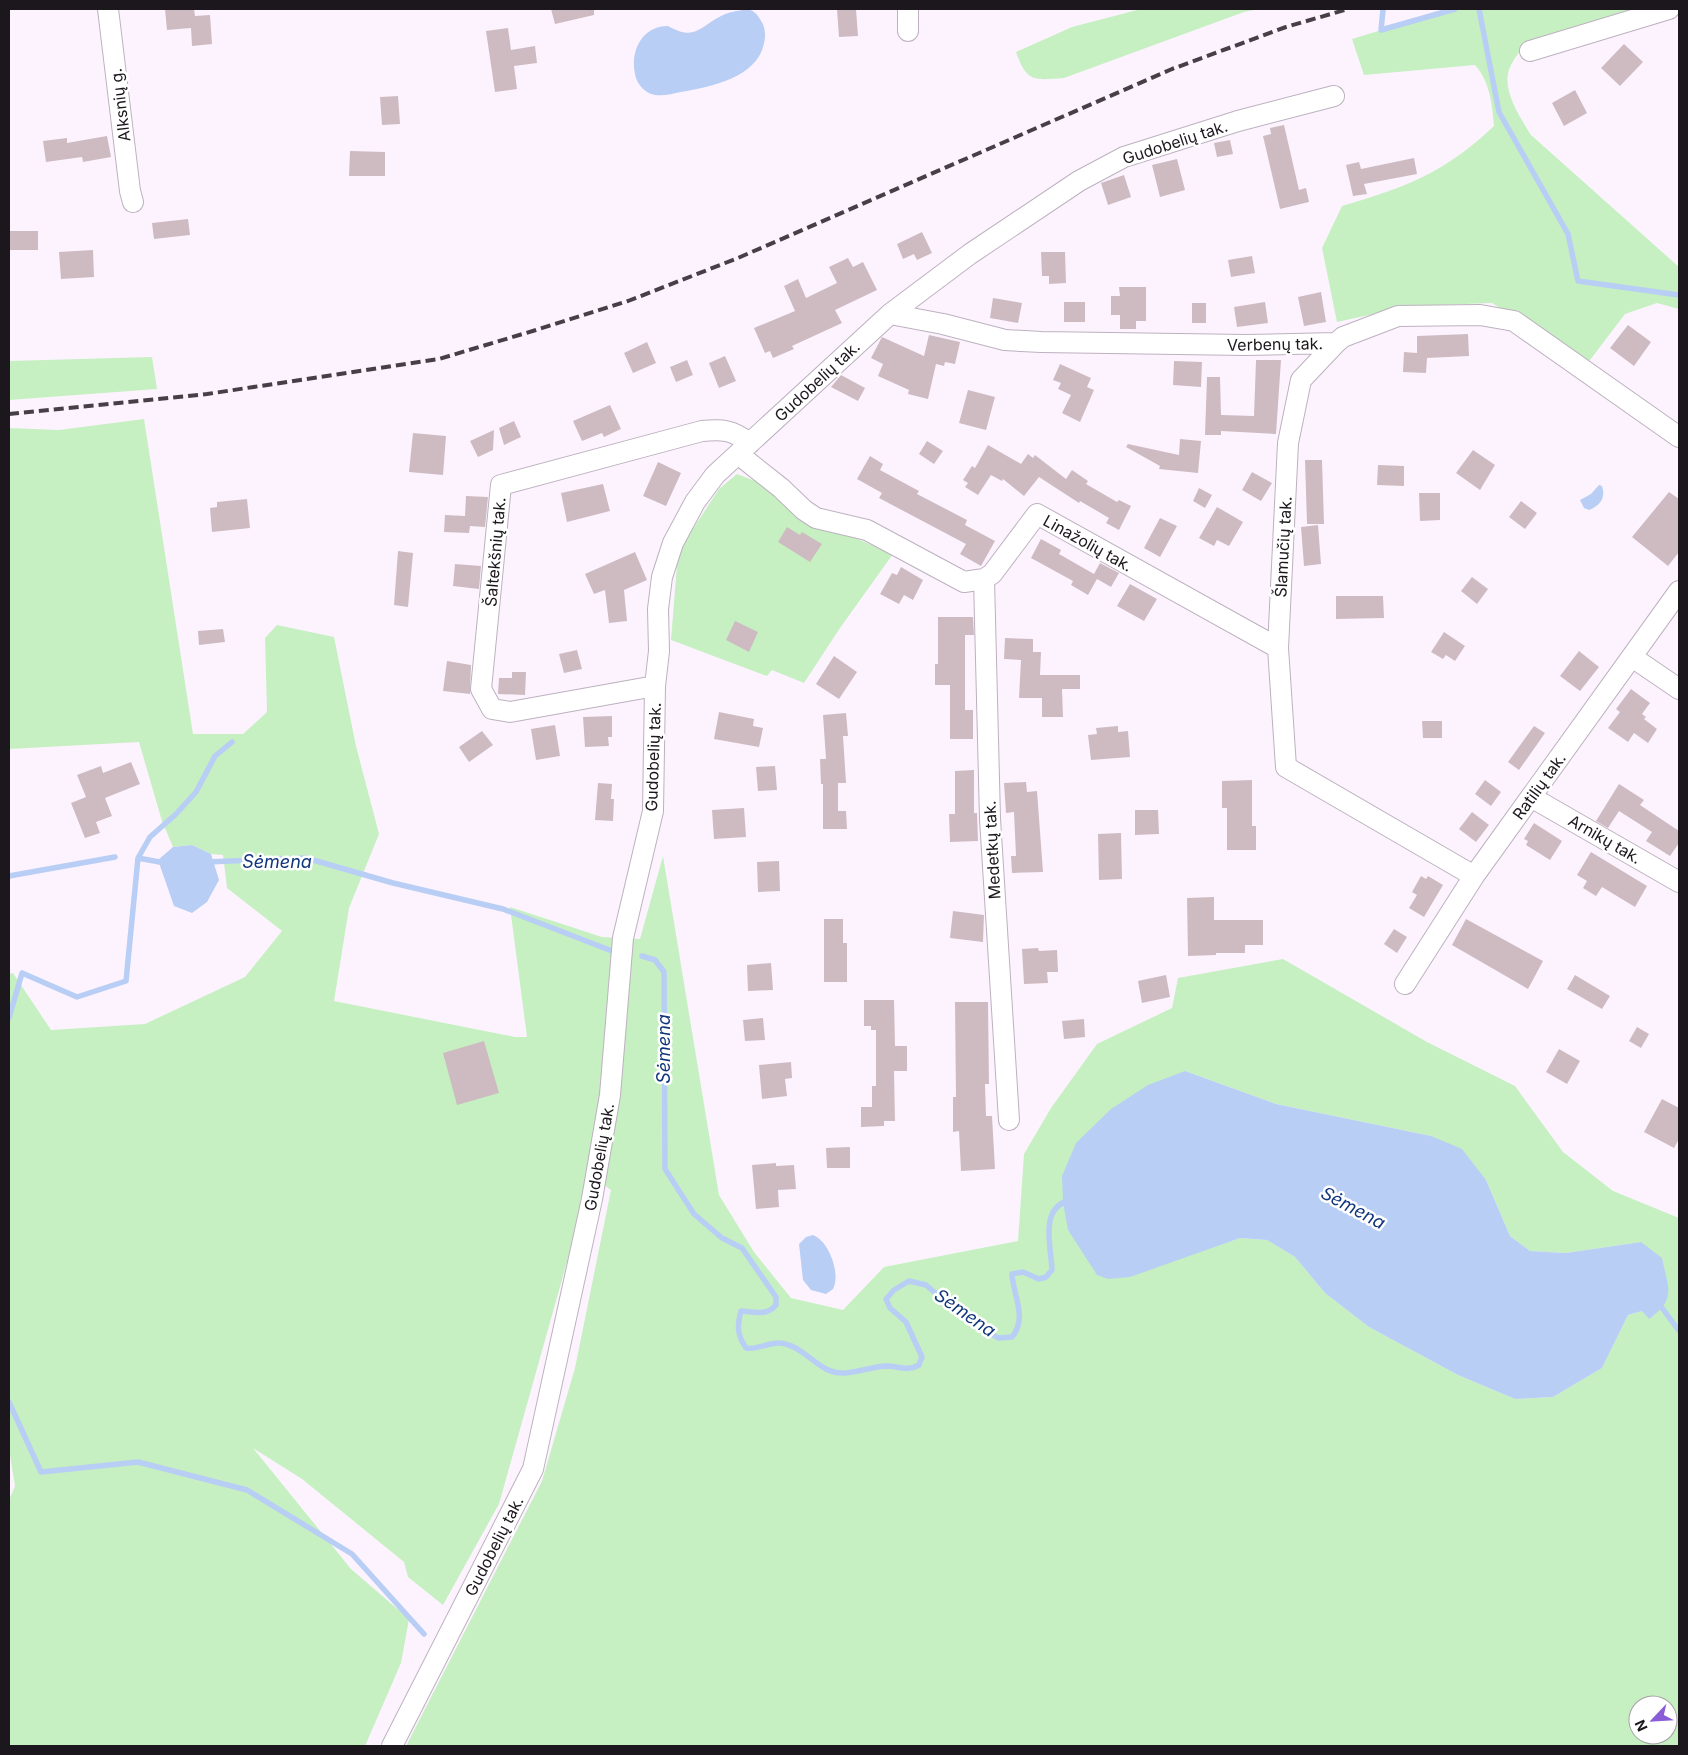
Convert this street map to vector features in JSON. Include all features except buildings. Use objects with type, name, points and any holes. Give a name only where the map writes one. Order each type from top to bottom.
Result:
[{"type":"street","name":"Alksnių g.","points":[[108,9],[130,191],[133,202]]},
{"type":"street","points":[[908,9],[908,31]]},
{"type":"street","points":[[1530,51],[1669,9]]},
{"type":"street","name":"Gudobelių tak.","points":[[392,1746],[533,1469],[592,1199],[610,1095],[623,938],[653,811],[655,686],[660,651],[658,609],[662,577],[673,543],[700,495],[715,475],[890,314],[970,254],[1079,181],[1124,156],[1238,121],[1334,96]]},
{"type":"street","name":"Verbenų tak.","points":[[890,314],[943,324],[1005,340],[1246,345],[1336,343],[1343,337],[1398,316],[1480,315],[1514,321],[1679,437]]},
{"type":"street","name":"Šlamučių tak.","points":[[1336,343],[1301,380],[1288,443],[1278,648],[1286,767],[1474,876]]},
{"type":"street","name":"Šaltekšnių tak.","points":[[655,686],[510,712],[492,708],[481,689],[501,485],[702,431],[722,429],[738,434],[744,449]]},
{"type":"street","points":[[744,449],[781,488],[804,510],[816,518],[867,530],[964,582],[984,579]]},
{"type":"street","name":"Linažolių tak.","points":[[984,579],[992,574],[1037,514],[1278,648]]},
{"type":"street","name":"Medetkų tak.","points":[[984,579],[990,819],[1009,1120]]},
{"type":"street","name":"Ratilių tak.","points":[[1405,984],[1474,876],[1679,591]]},
{"type":"street","points":[[1632,657],[1679,689]]},
{"type":"street","name":"Arnikų tak.","points":[[1531,797],[1679,882]]},
{"type":"green space","points":[[1141,9],[1260,9],[1244,12],[1064,78],[1039,79],[1033,77],[1024,69],[1016,52],[1072,27]]},
{"type":"green space","points":[[1450,9],[1645,9],[1527,41],[1511,65],[1508,74],[1509,92],[1512,101],[1531,135],[1679,267],[1679,309],[1657,303],[1625,314],[1587,364],[1492,303],[1411,306],[1337,322],[1322,248],[1342,206],[1386,192],[1424,176],[1458,156],[1494,126],[1487,86],[1475,65],[1364,75],[1352,39]]},
{"type":"green space","points":[[152,357],[157,389],[9,400],[9,361]]},
{"type":"green space","points":[[144,419],[193,734],[243,734],[267,712],[265,638],[277,625],[334,637],[356,746],[379,834],[349,908],[334,1001],[515,1037],[527,1037],[510,907],[602,937],[640,939],[663,856],[719,1195],[754,1252],[791,1298],[843,1310],[884,1267],[1018,1241],[1024,1154],[1051,1108],[1097,1044],[1172,1008],[1178,978],[1283,959],[1427,1042],[1515,1086],[1563,1152],[1613,1191],[1679,1218],[1679,1746],[406,1746],[542,1481],[575,1368],[611,1190],[589,1174],[572,1244],[499,1504],[443,1605],[408,1577],[404,1562],[302,1479],[253,1448],[351,1569],[409,1619],[401,1663],[365,1746],[9,1746],[9,1500],[15,1486],[9,1449],[9,974],[13,973],[51,1030],[145,1024],[245,977],[282,931],[227,888],[223,855],[211,854],[192,845],[173,847],[162,821],[139,742],[9,749],[9,428],[59,430]],"holes":[[[1185,1071],[1276,1104],[1431,1136],[1486,1180],[1510,1236],[1530,1251],[1566,1253],[1641,1242],[1642,1311],[1628,1315],[1602,1368],[1553,1397],[1515,1399],[1458,1375],[1369,1327],[1325,1293],[1295,1257],[1267,1240],[1240,1238],[1201,1251]]]},
{"type":"green space","points":[[737,474],[758,482],[798,514],[893,554],[840,628],[804,683],[772,670],[767,676],[671,640],[678,552],[719,489]]},
{"type":"water","points":[[747,9],[755,13],[760,19],[764,26],[765,38],[760,55],[743,72],[706,87],[666,95],[651,94],[645,91],[638,83],[635,74],[634,57],[640,41],[651,30],[668,26],[691,33],[724,15]]},
{"type":"water","points":[[1599,485],[1602,486],[1603,498],[1596,506],[1589,510],[1584,508],[1580,500],[1591,494]]},
{"type":"water","points":[[192,845],[211,854],[219,880],[207,902],[192,913],[174,906],[158,860],[173,847]]},
{"type":"water","points":[[1185,1071],[1276,1104],[1431,1136],[1462,1149],[1486,1180],[1510,1236],[1530,1251],[1566,1253],[1641,1242],[1662,1258],[1668,1285],[1667,1299],[1658,1312],[1649,1319],[1642,1311],[1628,1315],[1602,1368],[1553,1397],[1515,1399],[1458,1375],[1369,1327],[1325,1293],[1295,1257],[1267,1240],[1240,1238],[1130,1277],[1108,1279],[1097,1275],[1068,1230],[1063,1202],[1062,1176],[1076,1143],[1111,1109],[1148,1085]]},
{"type":"water","points":[[813,1235],[824,1244],[832,1259],[836,1275],[833,1289],[826,1294],[811,1290],[803,1280],[799,1244],[806,1237]]},
{"type":"waterway","points":[[1383,10],[1381,30],[1455,9]]},
{"type":"waterway","points":[[1479,9],[1499,112],[1568,234],[1578,281],[1679,295]]},
{"type":"waterway","points":[[9,1018],[22,973],[77,997],[126,981],[138,858],[150,837],[176,814],[196,792],[215,756],[232,742]]},
{"type":"waterway","name":"Sėmena","points":[[9,876],[115,857]]},
{"type":"waterway","name":"Sėmena","points":[[138,858],[165,863]]},
{"type":"waterway","name":"Sėmena","points":[[206,862],[306,858],[393,883],[503,909],[612,951]]},
{"type":"waterway","name":"Sėmena","points":[[642,956],[655,960],[664,972],[665,1169],[694,1214],[722,1238],[742,1248],[776,1297],[776,1305],[769,1311],[741,1311],[739,1330],[746,1348],[776,1343],[786,1344],[792,1346],[820,1366],[833,1372],[841,1373],[886,1366],[915,1367],[919,1365],[922,1357],[906,1322],[890,1308],[886,1299],[894,1290],[909,1281],[926,1285],[956,1311],[998,1338],[1012,1337],[1019,1322],[1012,1274],[1023,1272],[1039,1279],[1046,1277],[1052,1270],[1049,1239],[1050,1219],[1060,1204],[1070,1200]]},
{"type":"waterway","name":"Sėmena","points":[[1660,1305],[1679,1331]]},
{"type":"waterway","points":[[9,1402],[41,1472],[138,1462],[247,1490],[352,1554],[424,1634]]},
{"type":"railway","points":[[9,414],[207,394],[439,359],[536,330],[628,301],[738,258],[1172,69],[1286,27],[1348,9]]}]
